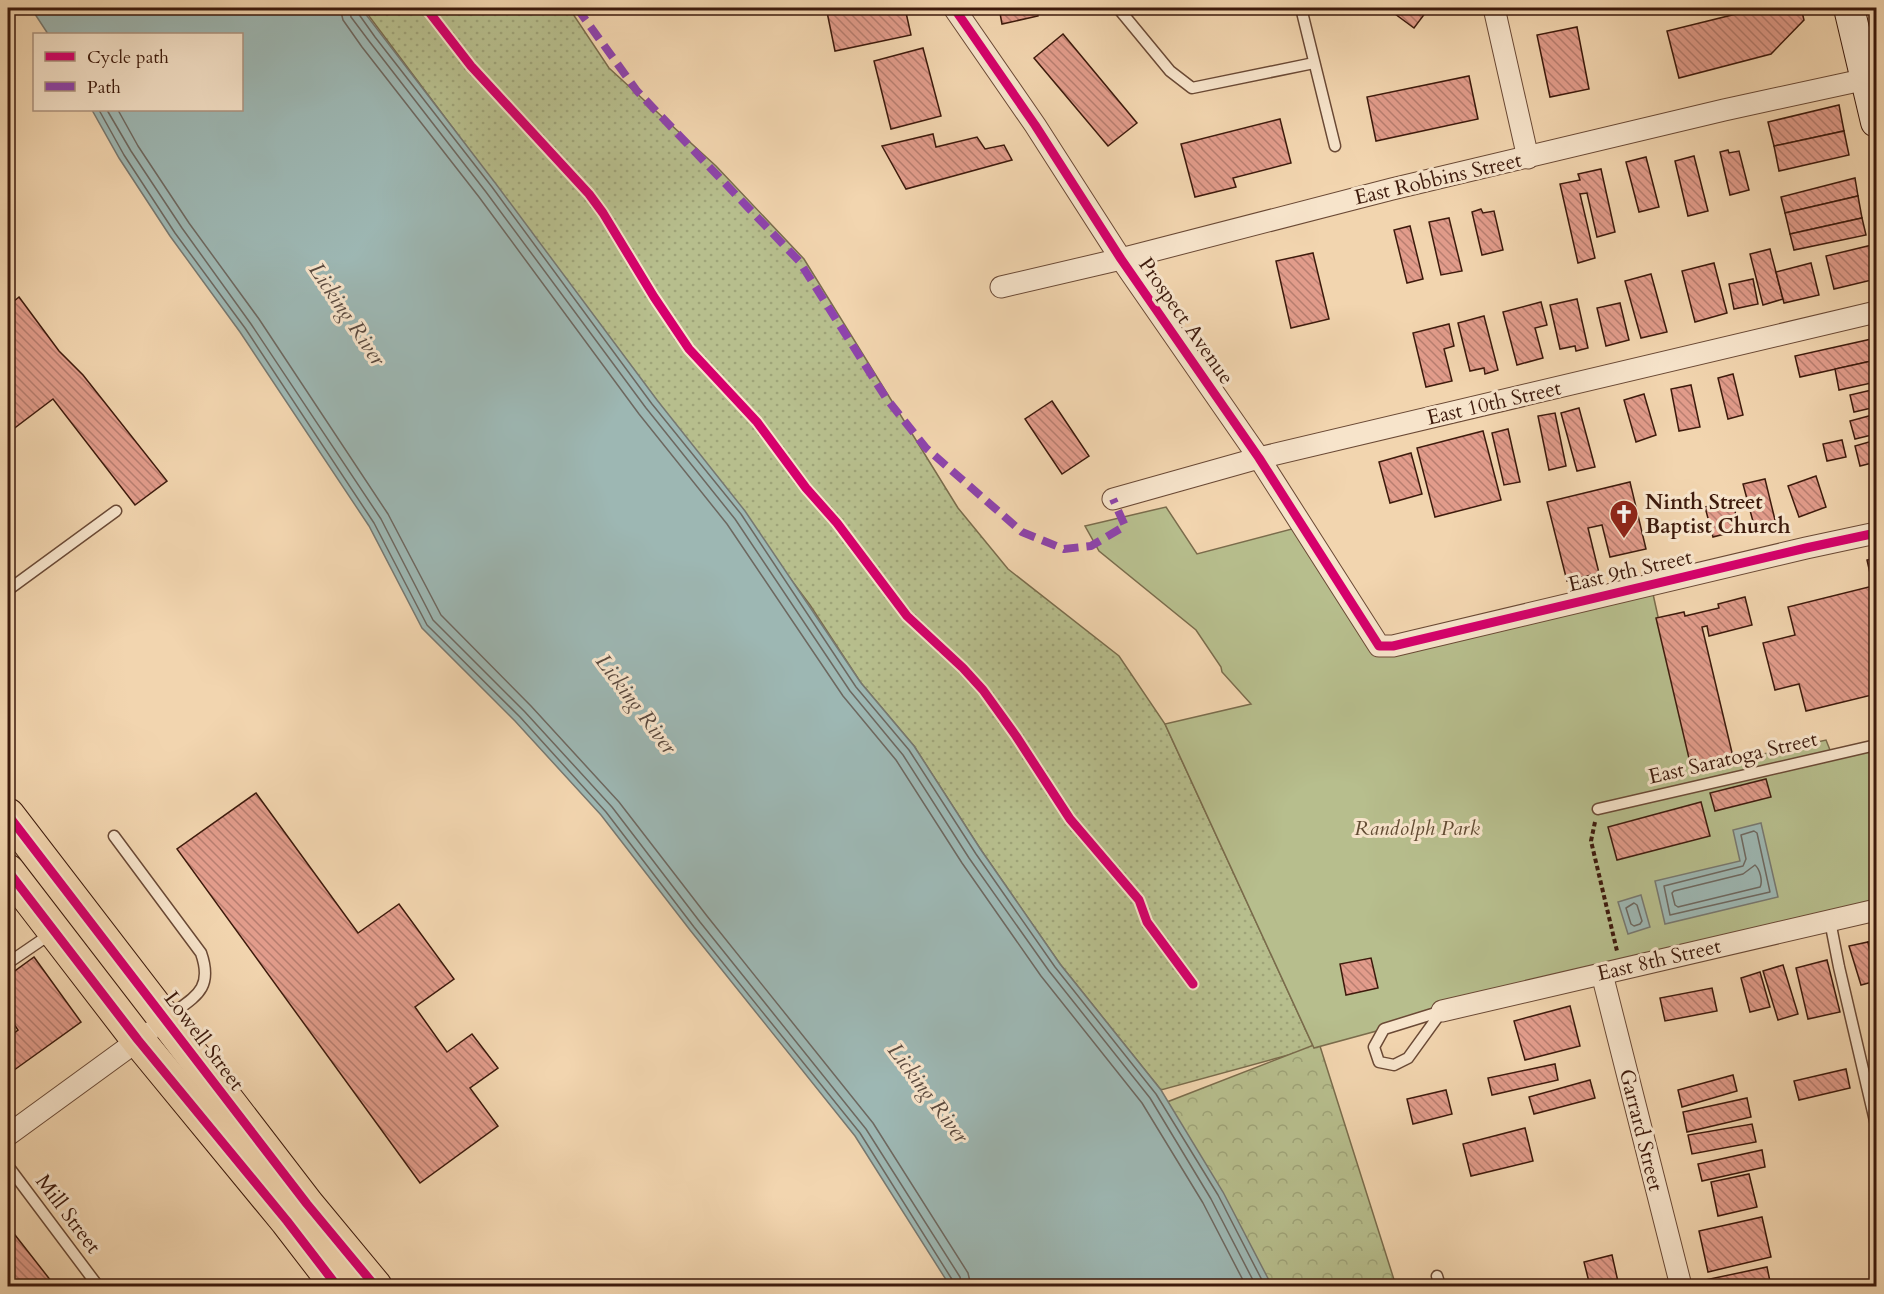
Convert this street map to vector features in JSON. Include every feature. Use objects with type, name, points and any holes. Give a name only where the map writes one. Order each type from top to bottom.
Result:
[{"type":"main road","points":[[1849,8],[1871,78],[1876,122]]},
{"type":"main road","name":"Lowell Street","points":[[8,815],[307,1204],[375,1287]]},
{"type":"main road","points":[[8,871],[138,1040],[287,1221],[337,1287]]},
{"type":"street","name":"Prospect Avenue","points":[[954,8],[1035,125],[1121,260],[1259,458],[1379,646],[1392,646]]},
{"type":"street","points":[[1494,8],[1528,158]]},
{"type":"street","name":"East Robbins Street","points":[[1001,287],[1121,260],[1382,192],[1724,110],[1871,78]]},
{"type":"street","name":"East 10th Street","points":[[1113,499],[1259,458],[1876,312]]},
{"type":"street","name":"East 9th Street","points":[[1392,646],[1876,533]]},
{"type":"street","name":"East 8th Street","points":[[1442,1011],[1876,910]]},
{"type":"street","name":"Garrard Street","points":[[1612,971],[1680,1287]]},
{"type":"street","points":[[8,1135],[165,1019]]},
{"type":"lane","points":[[1118,8],[1170,71],[1192,88],[1314,63]]},
{"type":"lane","points":[[1301,8],[1335,146]]},
{"type":"lane","points":[[8,590],[116,511]]},
{"type":"lane","name":"East Saratoga Street","points":[[1598,809],[1876,745]]},
{"type":"lane","points":[[114,836],[201,953],[206,967],[206,976],[199,993],[165,1019]]},
{"type":"lane","points":[[1830,921],[1839,968],[1876,1120]]},
{"type":"lane","points":[[8,963],[55,931]]},
{"type":"lane","points":[[1442,1011],[1408,1058],[1394,1065],[1379,1062],[1374,1047],[1384,1029],[1442,1011]]},
{"type":"lane","name":"Mill Street","points":[[8,1166],[98,1287]]},
{"type":"path","points":[[1598,809],[1591,841],[1612,971]]},
{"type":"green space","points":[[363,8],[569,8],[609,68],[716,166],[804,259],[958,508],[1008,569],[1119,656],[1165,724],[1314,1048],[1161,1090],[1060,964],[981,850],[914,746],[861,683],[810,605]]},
{"type":"green space","name":"Randolph Park","points":[[1166,507],[1197,554],[1303,526],[1379,646],[1651,585],[1692,770],[1826,740],[1832,755],[1876,745],[1876,910],[1314,1048],[1165,724],[1251,704],[1222,672],[1196,630],[1099,551],[1085,526]]},
{"type":"green space","points":[[1319,1043],[1396,1286],[1270,1286],[1167,1102]]},
{"type":"water","name":"Licking River","points":[[31,8],[361,8],[657,400],[745,511],[861,683],[914,746],[981,850],[1060,964],[1161,1090],[1223,1192],[1272,1286],[950,1286],[855,1136],[601,815],[515,721],[422,628],[369,526],[240,332],[170,236],[119,158],[93,111],[243,111],[243,33],[47,33]]},
{"type":"water","points":[[1761,823],[1778,897],[1665,924],[1655,881],[1740,861],[1733,830]]},
{"type":"water","points":[[1641,895],[1650,927],[1628,934],[1618,902]]},
{"type":"building","points":[[847,8],[905,8],[911,35],[835,51],[827,12]]},
{"type":"building","points":[[999,8],[1037,8],[1038,16],[1002,24]]},
{"type":"building","points":[[1387,8],[1429,8],[1414,28]]},
{"type":"building","points":[[1743,8],[1801,8],[1804,20],[1771,54],[1679,78],[1667,31],[1740,13]]},
{"type":"building","points":[[1577,27],[1589,89],[1550,97],[1537,35]]},
{"type":"building","points":[[1063,34],[1137,123],[1108,146],[1034,58]]},
{"type":"building","points":[[923,48],[941,116],[891,129],[874,61]]},
{"type":"building","points":[[1469,76],[1478,119],[1376,141],[1367,97]]},
{"type":"building","points":[[1839,105],[1844,131],[1774,146],[1768,122]]},
{"type":"building","points":[[1280,119],[1291,163],[1233,178],[1236,187],[1195,197],[1181,144]]},
{"type":"building","points":[[1844,131],[1849,155],[1779,171],[1774,146]]},
{"type":"building","points":[[933,134],[936,147],[977,137],[985,149],[1004,145],[1012,160],[906,189],[882,146]]},
{"type":"building","points":[[1728,150],[1729,153],[1739,151],[1749,190],[1730,195],[1720,152]]},
{"type":"building","points":[[1694,156],[1708,211],[1688,216],[1675,161]]},
{"type":"building","points":[[1646,157],[1659,207],[1639,212],[1626,162]]},
{"type":"building","points":[[1601,169],[1615,232],[1597,237],[1587,193],[1580,194],[1595,258],[1578,263],[1560,184],[1580,180],[1578,174]]},
{"type":"building","points":[[1855,178],[1858,196],[1785,213],[1781,197]]},
{"type":"building","points":[[1858,196],[1862,218],[1790,234],[1785,213]]},
{"type":"building","points":[[1481,209],[1483,213],[1494,211],[1503,250],[1482,255],[1472,212]]},
{"type":"building","points":[[1449,218],[1462,271],[1441,275],[1429,222]]},
{"type":"building","points":[[1862,218],[1866,235],[1794,250],[1790,234]]},
{"type":"building","points":[[1410,226],[1423,279],[1407,283],[1394,230]]},
{"type":"building","points":[[1872,245],[1876,279],[1834,289],[1826,256]]},
{"type":"building","points":[[1770,249],[1783,299],[1763,305],[1750,254]]},
{"type":"building","points":[[1313,253],[1329,319],[1291,328],[1276,261]]},
{"type":"building","points":[[1714,263],[1727,313],[1695,322],[1682,271]]},
{"type":"building","points":[[1811,263],[1819,295],[1784,303],[1776,272]]},
{"type":"building","points":[[1651,274],[1667,332],[1641,338],[1625,281]]},
{"type":"building","points":[[1753,279],[1758,304],[1734,309],[1729,284]]},
{"type":"building","points":[[19,297],[59,351],[83,375],[167,481],[135,505],[53,399],[8,433],[8,306]]},
{"type":"building","points":[[1577,299],[1588,348],[1576,351],[1575,346],[1560,349],[1550,305]]},
{"type":"building","points":[[1541,302],[1547,325],[1535,328],[1543,358],[1517,365],[1503,312]]},
{"type":"building","points":[[1620,303],[1629,340],[1606,346],[1597,308]]},
{"type":"building","points":[[1484,316],[1498,370],[1485,374],[1484,368],[1470,371],[1458,323]]},
{"type":"building","points":[[1449,324],[1454,346],[1444,349],[1452,381],[1426,387],[1413,333]]},
{"type":"building","points":[[1876,338],[1876,360],[1800,377],[1795,356]]},
{"type":"building","points":[[1876,360],[1876,382],[1839,390],[1835,369]]},
{"type":"building","points":[[1733,374],[1743,415],[1728,419],[1718,378]]},
{"type":"building","points":[[1691,385],[1700,427],[1679,431],[1671,389]]},
{"type":"building","points":[[1876,389],[1876,407],[1854,412],[1850,395]]},
{"type":"building","points":[[1644,394],[1656,435],[1636,442],[1624,400]]},
{"type":"building","points":[[1052,401],[1089,456],[1062,474],[1025,419]]},
{"type":"building","points":[[1579,408],[1595,467],[1577,471],[1561,413]]},
{"type":"building","points":[[1555,413],[1566,466],[1549,470],[1538,416]]},
{"type":"building","points":[[1876,414],[1876,434],[1855,439],[1850,421]]},
{"type":"building","points":[[1508,429],[1520,482],[1504,485],[1492,433]]},
{"type":"building","points":[[1483,431],[1501,500],[1435,517],[1417,448]]},
{"type":"building","points":[[1842,440],[1846,457],[1827,461],[1823,444]]},
{"type":"building","points":[[1876,440],[1876,462],[1860,466],[1855,446]]},
{"type":"building","points":[[1411,453],[1422,494],[1390,503],[1379,462]]},
{"type":"building","points":[[1816,476],[1826,507],[1799,517],[1788,486]]},
{"type":"building","points":[[1765,479],[1776,524],[1755,529],[1743,484]]},
{"type":"building","name":"Ninth Street Baptist Church","points":[[1630,482],[1646,549],[1610,557],[1602,525],[1588,528],[1599,573],[1567,581],[1547,502]]},
{"type":"building","points":[[1732,500],[1740,530],[1713,537],[1705,507]]},
{"type":"building","points":[[1876,558],[1876,694],[1806,711],[1799,684],[1775,690],[1763,643],[1795,635],[1788,607],[1873,586],[1867,560]]},
{"type":"building","points":[[1745,597],[1752,625],[1709,636],[1707,626],[1702,627],[1734,761],[1692,771],[1656,618],[1684,612],[1685,616],[1719,608],[1718,604]]},
{"type":"building","points":[[1766,779],[1771,797],[1715,811],[1710,793]]},
{"type":"building","points":[[256,793],[358,933],[399,904],[454,979],[415,1007],[447,1052],[472,1034],[498,1068],[470,1088],[498,1126],[420,1183],[177,849]]},
{"type":"building","points":[[1701,802],[1710,836],[1617,860],[1608,827]]},
{"type":"building","points":[[1876,940],[1876,974],[1868,942]]},
{"type":"building","points":[[1868,942],[1876,981],[1861,985],[1849,946]]},
{"type":"building","points":[[34,957],[81,1022],[10,1073],[8,1038],[18,1030],[8,1015],[8,976]]},
{"type":"building","points":[[1371,958],[1378,988],[1346,995],[1340,964]]},
{"type":"building","points":[[1827,960],[1840,1012],[1808,1019],[1796,968]]},
{"type":"building","points":[[1783,965],[1798,1014],[1778,1020],[1763,971]]},
{"type":"building","points":[[1760,972],[1770,1007],[1750,1012],[1741,978]]},
{"type":"building","points":[[1712,988],[1717,1011],[1665,1021],[1660,998]]},
{"type":"building","points":[[1570,1006],[1580,1046],[1525,1060],[1514,1021]]},
{"type":"building","points":[[1555,1064],[1558,1080],[1492,1095],[1488,1078]]},
{"type":"building","points":[[1846,1069],[1850,1088],[1799,1100],[1794,1081]]},
{"type":"building","points":[[1733,1075],[1737,1091],[1682,1107],[1678,1090]]},
{"type":"building","points":[[1590,1080],[1595,1098],[1534,1114],[1529,1097]]},
{"type":"building","points":[[1446,1090],[1452,1114],[1413,1124],[1407,1099]]},
{"type":"building","points":[[1747,1098],[1751,1117],[1687,1132],[1683,1112]]},
{"type":"building","points":[[1752,1124],[1756,1142],[1692,1154],[1688,1135]]},
{"type":"building","points":[[1525,1128],[1533,1161],[1471,1176],[1463,1144]]},
{"type":"building","points":[[1762,1150],[1765,1167],[1702,1181],[1698,1164]]},
{"type":"building","points":[[1749,1174],[1757,1207],[1718,1216],[1711,1182]]},
{"type":"building","points":[[1762,1217],[1771,1257],[1708,1272],[1699,1231]]},
{"type":"building","points":[[8,1226],[55,1286],[8,1286]]},
{"type":"building","points":[[1876,1252],[1876,1282],[1870,1254]]},
{"type":"building","points":[[1612,1255],[1619,1286],[1590,1286],[1584,1262]]},
{"type":"building","points":[[1767,1267],[1771,1286],[1707,1286],[1705,1280]]},
{"type":"building","points":[[1851,1281],[1852,1286],[1828,1286]]},
{"type":"building","points":[[1876,1282],[1876,1286],[1859,1286]]},
{"type":"marked path","points":[[577,8],[637,91],[799,261],[886,398],[926,448],[1022,532],[1064,549],[1091,546],[1125,526],[1113,499]]},
{"type":"cycle path","points":[[426,8],[471,66],[589,194],[689,349],[757,422],[907,616],[963,668],[983,690],[1070,819],[1139,900],[1147,922],[1193,984]]},
{"type":"cycle path","points":[[954,8],[1035,125],[1121,259],[1259,458],[1379,646],[1393,646],[1876,533]]},
{"type":"cycle path","points":[[8,815],[307,1204],[375,1286]]},
{"type":"cycle path","points":[[8,871],[138,1040],[287,1221],[337,1286]]},
{"type":"place","name":"Ninth Street Baptist Church","points":[[1624,540]]}]
